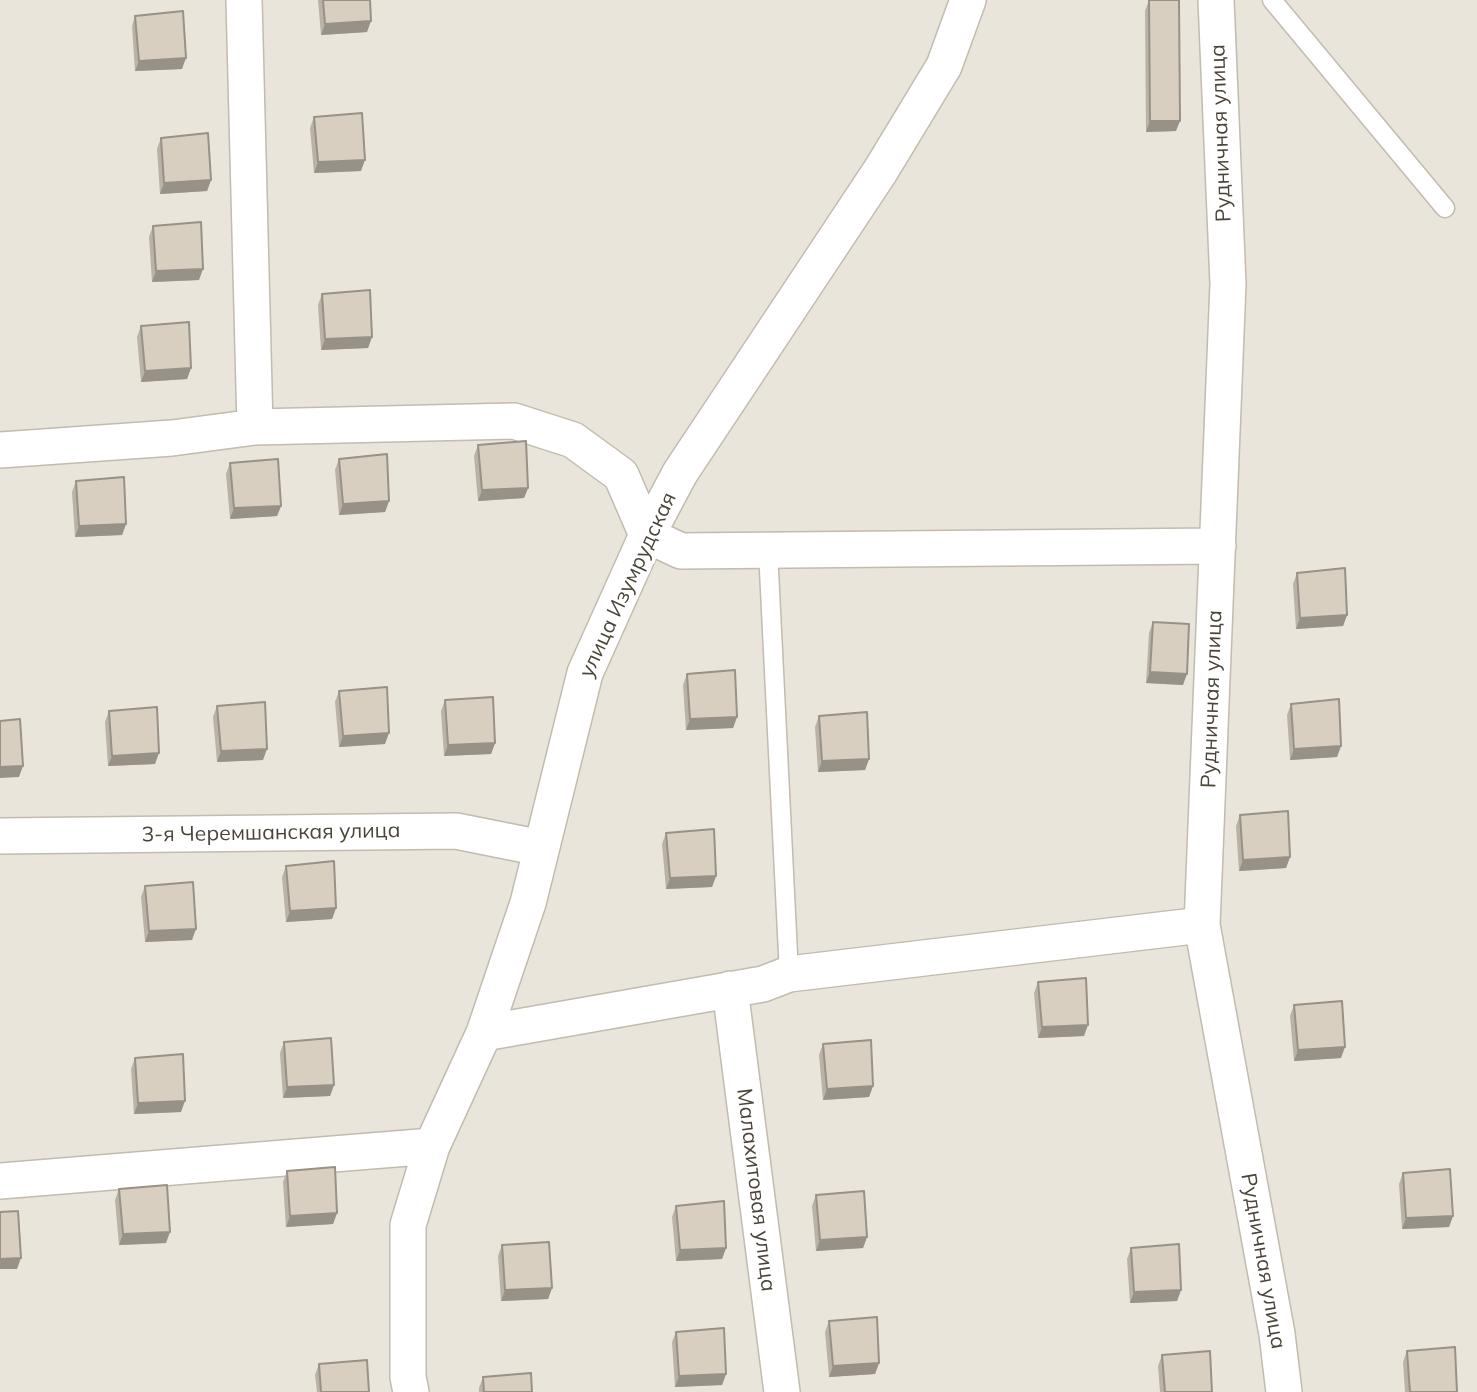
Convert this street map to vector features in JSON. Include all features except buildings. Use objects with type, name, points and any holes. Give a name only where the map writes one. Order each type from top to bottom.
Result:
[{"type":"street","points":[[244,0],[255,427]]},
{"type":"street","name":"улица Изумрудская","points":[[411,1392],[408,1377],[408,1225],[432,1146],[484,1033],[528,903],[585,673],[647,535],[680,473],[881,170],[944,66],[968,0]]},
{"type":"street","name":"Рудничная улица","points":[[1216,0],[1228,284],[1202,925],[1277,1334],[1284,1392]]},
{"type":"street","points":[[0,450],[172,438],[255,427],[514,421],[573,440],[621,475],[647,535],[681,551],[1218,546]]},
{"type":"street","name":"3-я Черемшанская улица","points":[[0,836],[456,831],[541,848]]},
{"type":"street","points":[[484,1033],[763,984],[789,974],[1202,925]]},
{"type":"street","name":"Малахитовая улица","points":[[730,989],[782,1392]]},
{"type":"street","points":[[0,1181],[432,1146]]},
{"type":"lane","points":[[1272,0],[1445,208]]},
{"type":"lane","points":[[768,550],[789,974]]},
{"type":"shaded area","points":[[0,0],[1477,0],[1477,1392],[0,1392]]}]
